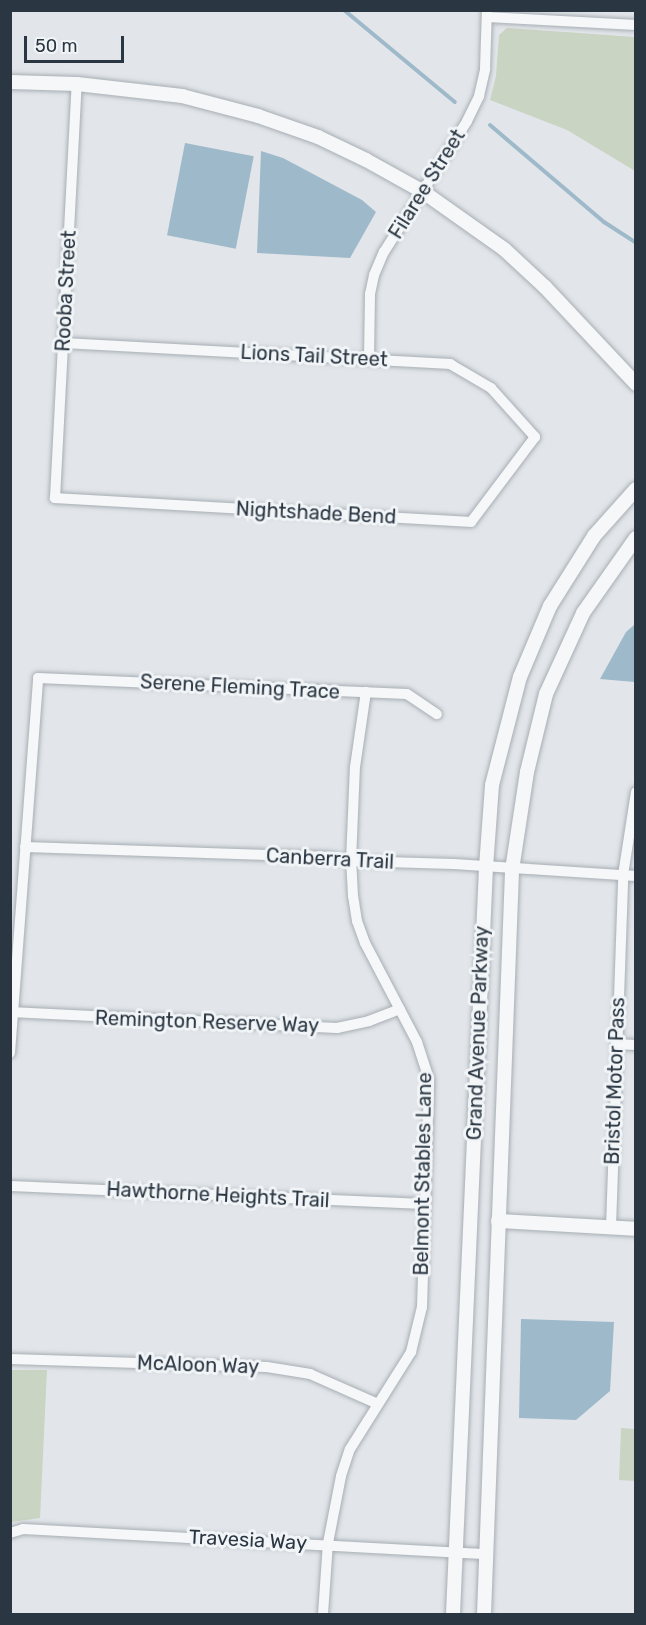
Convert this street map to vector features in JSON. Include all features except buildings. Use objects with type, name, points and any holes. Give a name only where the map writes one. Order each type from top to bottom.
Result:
[{"type":"street","points":[[487,14],[636,25]]},
{"type":"street","name":"Filaree Street","points":[[369,358],[370,294],[374,275],[384,252],[467,121],[480,96],[487,14]]},
{"type":"street","points":[[10,82],[77,84],[182,96],[258,116],[337,146],[422,191],[504,249],[545,287],[636,384]]},
{"type":"street","name":"Rooba Street","points":[[55,498],[77,84]]},
{"type":"street","name":"Lions Tail Street","points":[[64,343],[450,364],[491,388],[535,437]]},
{"type":"street","name":"Nightshade Bend","points":[[55,498],[471,522],[535,437]]},
{"type":"street","name":"Grand Avenue Parkway","points":[[453,1614],[486,867],[492,785],[520,677],[550,606],[594,536],[636,489]]},
{"type":"street","name":"Grand Avenue Parkway","points":[[484,1614],[512,870],[526,772],[546,694],[583,614],[636,538]]},
{"type":"street","name":"Serene Fleming Trace","points":[[25,847],[38,678],[407,694],[437,714]]},
{"type":"street","name":"Belmont Stables Lane","points":[[323,1614],[328,1543],[344,1467],[350,1449],[411,1352],[422,1307],[429,1079],[417,1042],[365,943],[357,921],[351,861],[355,767],[366,692]]},
{"type":"street","name":"Bristol Motor Pass","points":[[611,1227],[623,875],[636,792]]},
{"type":"street","points":[[10,1053],[25,847]]},
{"type":"street","name":"Canberra Trail","points":[[25,847],[328,857],[351,861],[636,876]]},
{"type":"street","name":"Remington Reserve Way","points":[[12,1013],[338,1028],[369,1021],[400,1009]]},
{"type":"street","points":[[616,1044],[636,1045]]},
{"type":"street","name":"Hawthorne Heights Trail","points":[[10,1186],[425,1204]]},
{"type":"street","points":[[498,1221],[636,1229]]},
{"type":"street","name":"McAloon Way","points":[[10,1359],[267,1368],[310,1374],[378,1404]]},
{"type":"street","name":"Travesia Way","points":[[10,1533],[23,1529],[328,1543],[487,1554]]},
{"type":"green space","points":[[507,28],[635,37],[635,171],[567,130],[490,100],[496,76],[499,35]]},
{"type":"green space","points":[[11,1370],[47,1370],[40,1518],[11,1522]]},
{"type":"green space","points":[[621,1428],[635,1429],[635,1481],[619,1480]]},
{"type":"water","points":[[185,143],[254,156],[236,249],[167,235]]},
{"type":"water","points":[[261,151],[283,158],[362,200],[376,212],[350,258],[257,253]]},
{"type":"water","points":[[634,625],[635,682],[600,679],[626,632]]},
{"type":"water","points":[[521,1319],[614,1322],[610,1391],[576,1420],[519,1418]]},
{"type":"waterway","points":[[344,10],[455,102]]},
{"type":"waterway","points":[[490,125],[604,222],[636,243]]}]
